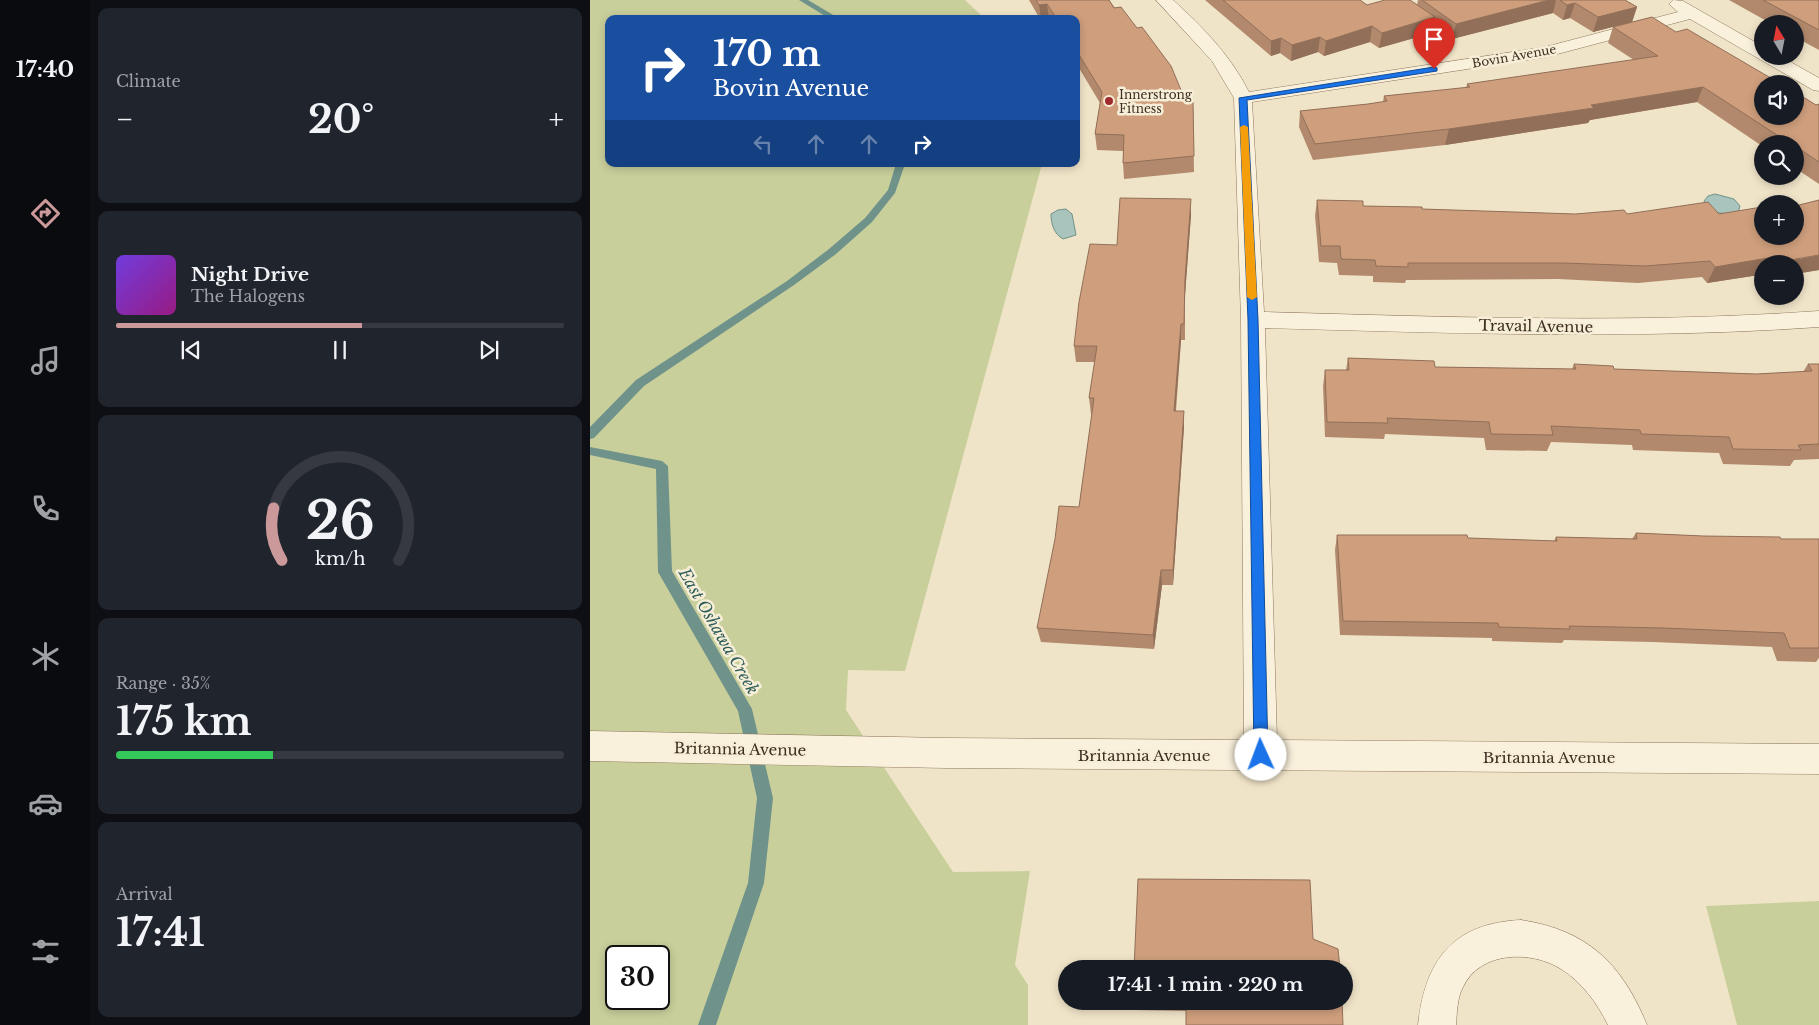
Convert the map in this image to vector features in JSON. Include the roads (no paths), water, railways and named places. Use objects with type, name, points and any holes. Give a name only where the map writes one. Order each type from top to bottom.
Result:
[{"type":"street","points":[[1164,0],[1209,43],[1233,75],[1243,98],[1253,320],[1261,755]]},
{"type":"street","points":[[1669,0],[1754,49]]},
{"type":"street","name":"Bovin Avenue","points":[[1243,98],[1546,52],[1692,13]]},
{"type":"street","points":[[1783,65],[1819,86]]},
{"type":"street","name":"Travail Avenue","points":[[1253,320],[1609,327],[1752,324],[1819,319]]},
{"type":"street","name":"Britannia Avenue","points":[[590,746],[946,753],[1819,759]]},
{"type":"street","points":[[1437,1025],[1440,995],[1454,968],[1475,949],[1502,938],[1531,939],[1561,948],[1590,968],[1613,994],[1628,1025]]},
{"type":"water","points":[[1715,194],[1734,199],[1740,206],[1738,213],[1718,213],[1710,209],[1704,201],[1708,196]]},
{"type":"water","points":[[1066,209],[1072,214],[1076,235],[1063,239],[1054,228],[1051,214],[1058,210]]},
{"type":"waterway","name":"East Oshawa Creek","points":[[803,0],[829,15]]},
{"type":"waterway","name":"East Oshawa Creek","points":[[590,435],[620,401],[640,383],[791,283],[833,251],[868,220],[892,191],[899,167]]},
{"type":"waterway","name":"East Oshawa Creek","points":[[590,451],[662,466],[665,572],[745,709],[765,798],[756,883],[707,1025]]},
{"type":"place","name":"Innerstrong Fitness","points":[[1109,101]]}]
